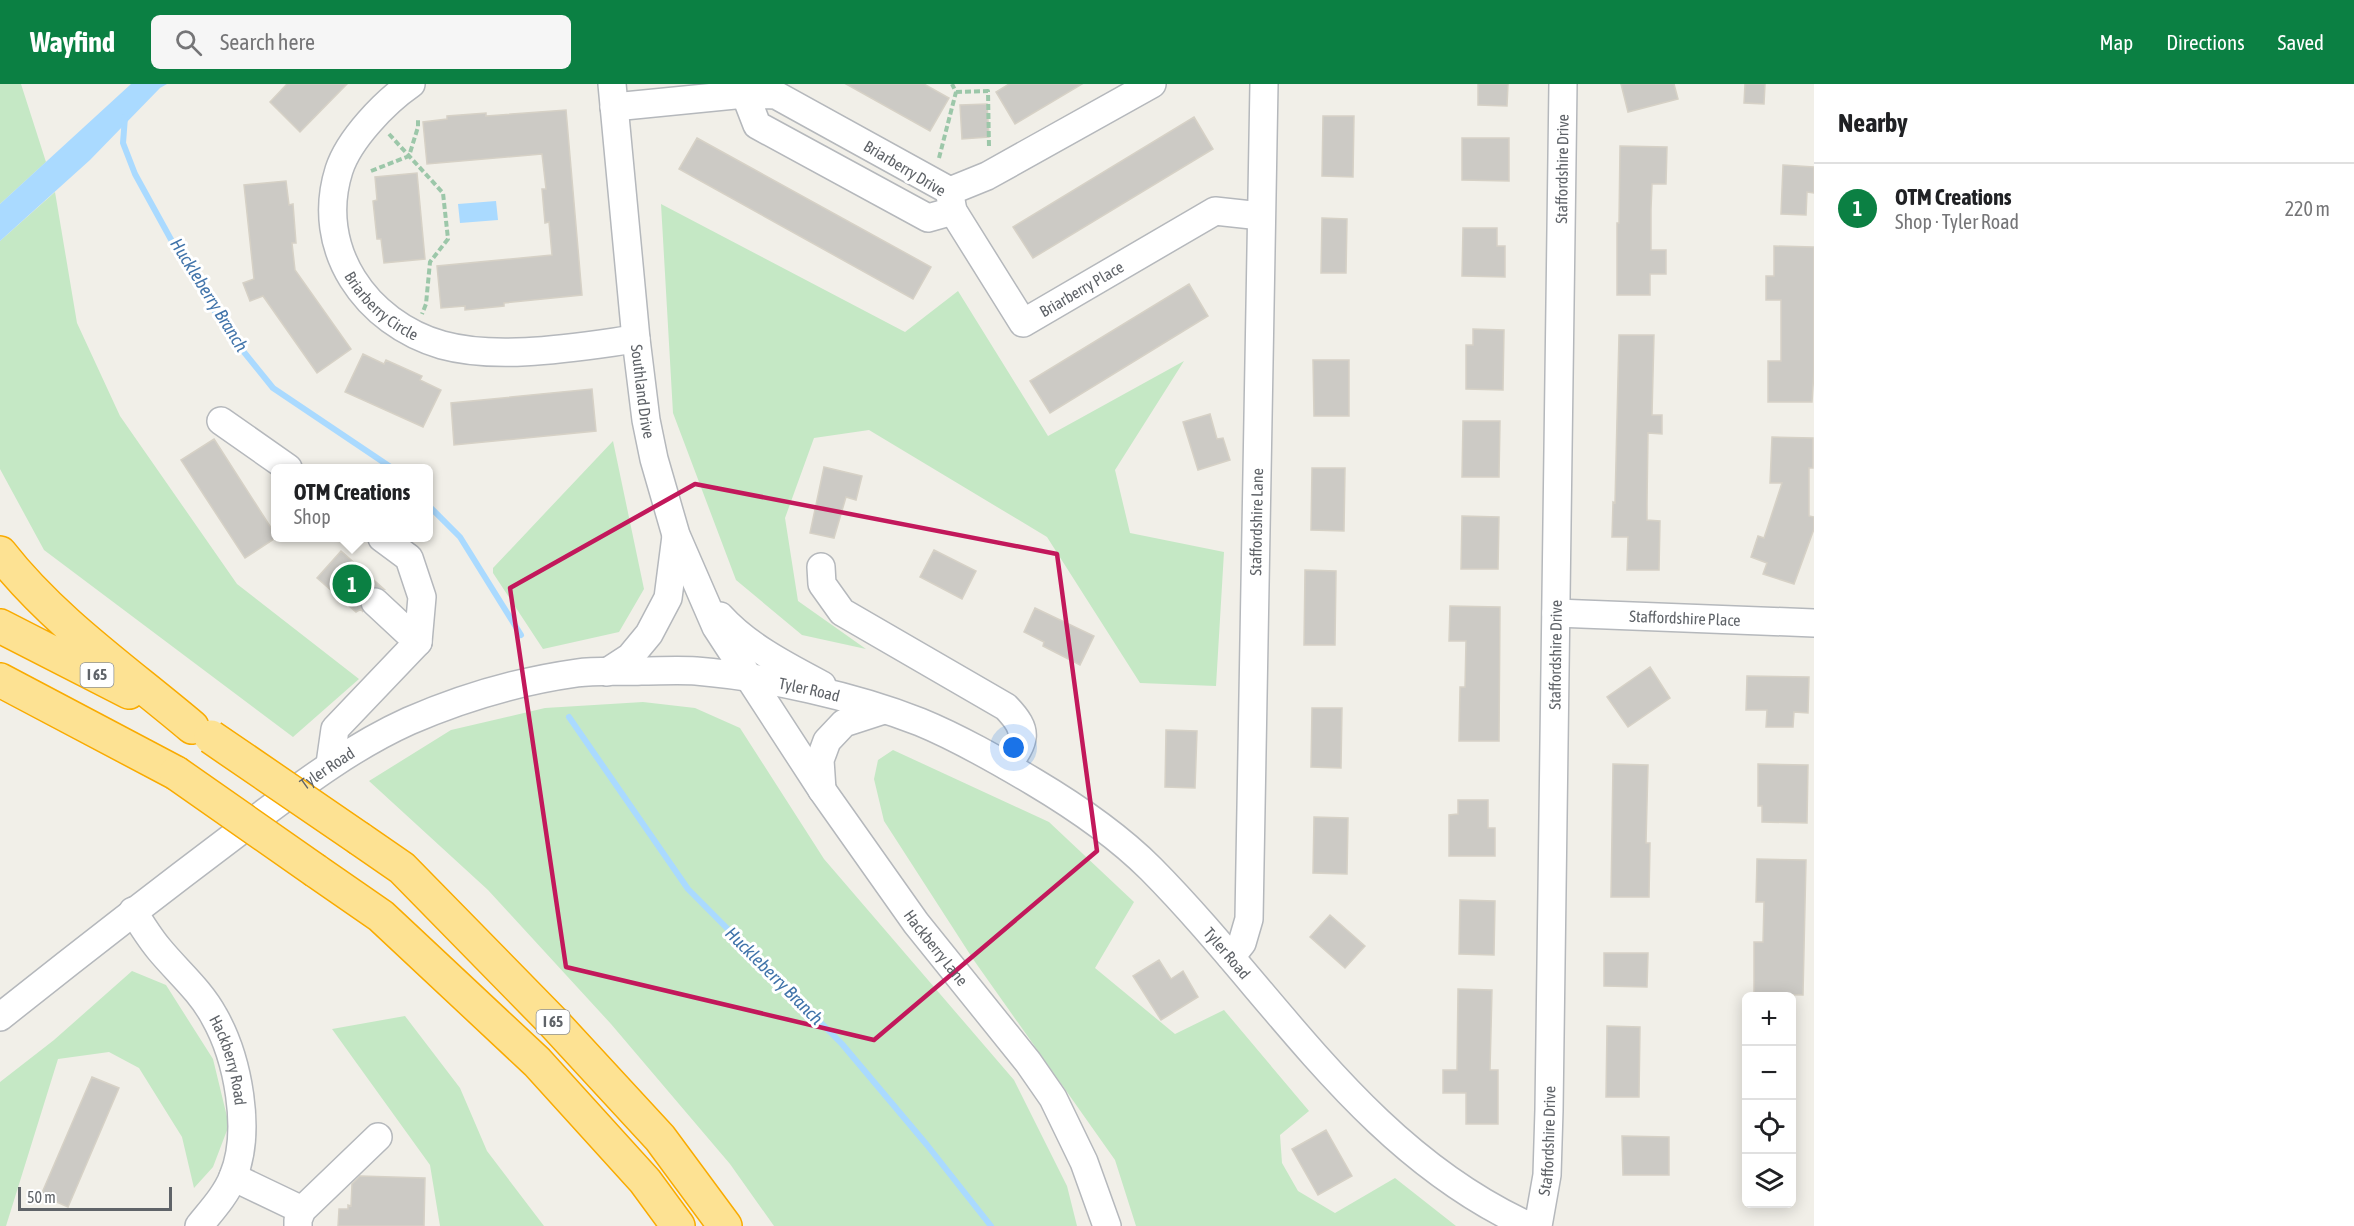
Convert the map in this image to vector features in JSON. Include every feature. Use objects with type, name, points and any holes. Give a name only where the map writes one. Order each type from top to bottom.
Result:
[{"type":"highway","points":[[0,552],[62,619],[202,732]]},
{"type":"highway","name":"I 65","points":[[0,626],[202,732],[402,868],[552,1021],[660,1138],[724,1226]]},
{"type":"highway","name":"I 65","points":[[0,680],[176,773],[381,916],[537,1062],[645,1181],[678,1226]]},
{"type":"street","name":"Briarberry Circle","points":[[411,84],[394,96],[374,118],[352,146],[340,169],[333,200],[333,227],[338,251],[348,273],[360,291],[380,311],[414,334],[441,345],[469,351],[501,353],[636,339]]},
{"type":"street","points":[[946,195],[987,176],[1152,84]]},
{"type":"street","name":"Staffordshire Lane","points":[[1231,957],[1242,943],[1249,919],[1264,84]]},
{"type":"street","name":"Staffordshire Drive","points":[[1538,1226],[1546,1176],[1549,1110],[1563,84]]},
{"type":"street","name":"Briarberry Drive","points":[[613,95],[746,94],[776,95],[946,195],[928,218],[757,124],[746,94]]},
{"type":"street","name":"Southland Drive","points":[[613,95],[636,339],[654,459],[676,535],[716,627],[750,678]]},
{"type":"street","name":"Briarberry Place","points":[[946,195],[1023,323],[1215,211],[1261,216]]},
{"type":"street","points":[[221,421],[282,464]]},
{"type":"street","points":[[607,672],[630,657],[649,634],[668,598],[676,535]]},
{"type":"street","points":[[330,764],[335,729],[418,642],[422,597],[409,558],[388,542]]},
{"type":"street","points":[[821,567],[822,584],[842,612],[1006,707],[1014,716],[1024,736],[1022,744],[1007,766]]},
{"type":"street","points":[[703,597],[729,626],[760,649],[844,697]]},
{"type":"street","points":[[375,602],[418,642]]},
{"type":"street","name":"Staffordshire Place","points":[[1556,613],[1814,623]]},
{"type":"street","name":"Tyler Road","points":[[0,1017],[133,911],[330,764],[407,722],[488,692],[580,672],[694,671],[750,678],[844,697],[921,723],[1007,766],[1076,807],[1118,838],[1179,897],[1331,1074],[1385,1130],[1428,1167],[1464,1192],[1529,1226]]},
{"type":"street","name":"Hackberry Lane","points":[[750,678],[822,790],[916,923],[1028,1062],[1053,1098],[1084,1162],[1107,1226]]},
{"type":"street","points":[[822,790],[820,760],[827,741],[844,723],[884,711]]},
{"type":"street","name":"Hackberry Road","points":[[133,911],[159,950],[202,998],[214,1016],[223,1035],[237,1078],[240,1136],[233,1177],[199,1226]]},
{"type":"street","points":[[233,1177],[300,1218],[378,1137]]},
{"type":"path","points":[[946,195],[956,92],[952,84]]},
{"type":"path","points":[[956,92],[988,91],[989,147]]},
{"type":"path","points":[[374,118],[443,193],[448,239],[430,262],[426,304],[414,334]]},
{"type":"path","points":[[409,156],[418,127],[417,120]]},
{"type":"path","points":[[371,171],[409,156]]},
{"type":"highlighted area","points":[[695,484],[1057,554],[1097,851],[874,1040],[566,967],[510,588]]},
{"type":"green space","points":[[0,84],[21,84],[46,162],[0,204]]},
{"type":"green space","points":[[55,192],[77,323],[120,416],[237,584],[359,679],[293,737],[44,550],[0,469],[0,241]]},
{"type":"green space","points":[[661,204],[905,332],[958,291],[1048,436],[1184,361],[1115,470],[1130,533],[1224,552],[1216,686],[1140,683],[1047,537],[869,430],[814,438],[785,518],[798,601],[866,649],[802,635],[736,580],[673,413]]},
{"type":"green space","points":[[613,441],[644,589],[619,632],[543,649],[493,573],[493,568]]},
{"type":"green space","points":[[643,702],[695,708],[740,728],[824,859],[1014,1080],[1067,1186],[1077,1226],[774,1226],[730,1164],[611,1024],[488,890],[369,781],[451,730],[545,708]]},
{"type":"green space","points":[[893,750],[1049,822],[1134,902],[1095,968],[1175,1034],[1224,1010],[1309,1111],[1280,1135],[1282,1163],[1298,1191],[1335,1213],[1395,1178],[1456,1226],[1136,1226],[1115,1160],[973,959],[884,821],[874,779],[878,760]]},
{"type":"green space","points":[[132,971],[166,985],[213,1059],[229,1125],[213,1167],[194,1188],[182,1137],[139,1068],[109,1052],[58,1059],[6,1226],[0,1226],[0,1082],[54,1040]]},
{"type":"green space","points":[[405,1016],[460,1088],[487,1151],[544,1226],[440,1226],[430,1165],[332,1029]]},
{"type":"water","points":[[131,84],[167,84],[160,88],[90,160],[0,241],[0,204]]},
{"type":"water","points":[[496,201],[498,220],[460,223],[458,204]]},
{"type":"building","points":[[287,84],[347,84],[300,132],[270,102]]},
{"type":"building","points":[[846,84],[924,84],[949,98],[930,131]]},
{"type":"building","points":[[1009,84],[1082,84],[1015,124],[996,92]]},
{"type":"building","points":[[1478,84],[1508,84],[1507,106],[1478,105]]},
{"type":"building","points":[[1621,84],[1674,84],[1678,99],[1628,112]]},
{"type":"building","points":[[1745,84],[1765,84],[1764,104],[1744,103]]},
{"type":"building","points":[[987,104],[989,137],[962,139],[960,105]]},
{"type":"building","points":[[566,110],[582,295],[504,303],[504,306],[465,310],[465,306],[441,308],[437,266],[552,255],[549,222],[545,223],[542,189],[546,189],[542,154],[427,164],[423,122],[447,119],[447,116],[486,113],[486,116]]},
{"type":"building","points":[[1323,116],[1354,116],[1353,177],[1322,176]]},
{"type":"building","points":[[1194,117],[1213,149],[1033,258],[1013,227]]},
{"type":"building","points":[[697,138],[931,267],[913,299],[679,169]]},
{"type":"building","points":[[1462,138],[1509,138],[1509,181],[1462,180]]},
{"type":"building","points":[[1620,146],[1667,147],[1666,184],[1652,184],[1651,209],[1651,250],[1666,250],[1666,274],[1650,274],[1650,295],[1617,295]]},
{"type":"building","points":[[1783,165],[1814,167],[1814,193],[1807,192],[1806,215],[1781,214]]},
{"type":"building","points":[[417,173],[425,259],[384,263],[381,239],[377,239],[373,201],[377,200],[375,177]]},
{"type":"building","points":[[286,181],[289,205],[293,204],[296,243],[292,243],[295,270],[351,349],[317,373],[263,296],[250,301],[243,283],[254,279],[244,185]]},
{"type":"building","points":[[1322,218],[1347,219],[1346,273],[1321,273]]},
{"type":"building","points":[[1463,228],[1497,228],[1497,246],[1505,246],[1505,277],[1462,276]]},
{"type":"building","points":[[1774,246],[1814,247],[1812,402],[1768,402],[1768,361],[1781,361],[1781,300],[1766,300],[1766,276],[1774,276]]},
{"type":"building","points":[[1189,284],[1208,316],[1050,413],[1030,381]]},
{"type":"building","points":[[1473,329],[1504,330],[1503,390],[1466,389],[1466,345],[1473,345]]},
{"type":"building","points":[[1619,335],[1654,335],[1652,415],[1662,415],[1662,434],[1648,433],[1647,520],[1660,521],[1659,570],[1627,570],[1628,537],[1612,537],[1613,502],[1615,503]]},
{"type":"building","points":[[363,354],[384,364],[386,360],[422,376],[420,380],[441,390],[423,427],[345,392]]},
{"type":"building","points":[[1313,360],[1349,360],[1349,416],[1314,416]]},
{"type":"building","points":[[592,389],[596,431],[454,445],[451,403]]},
{"type":"building","points":[[1210,414],[1217,439],[1223,438],[1230,460],[1198,470],[1183,422]]},
{"type":"building","points":[[1463,421],[1500,421],[1499,477],[1462,477]]},
{"type":"building","points":[[1772,437],[1813,438],[1813,468],[1809,468],[1809,516],[1814,517],[1814,529],[1794,584],[1763,574],[1767,563],[1751,557],[1758,536],[1764,538],[1782,483],[1770,483]]},
{"type":"building","points":[[214,439],[271,528],[271,541],[245,558],[181,460]]},
{"type":"building","points":[[824,467],[862,476],[856,500],[846,497],[834,538],[810,533]]},
{"type":"building","points":[[1312,468],[1345,468],[1344,531],[1311,530]]},
{"type":"building","points":[[1462,516],[1499,517],[1498,569],[1461,569]]},
{"type":"building","points":[[934,550],[976,571],[962,599],[920,577]]},
{"type":"building","points":[[341,551],[384,589],[371,587],[363,592],[360,599],[363,612],[361,609],[356,612],[317,578]]},
{"type":"building","points":[[1305,570],[1336,571],[1335,645],[1304,645]]},
{"type":"building","points":[[1450,606],[1500,607],[1499,741],[1459,741],[1460,687],[1465,687],[1466,641],[1449,641]]},
{"type":"building","points":[[1035,608],[1094,636],[1080,665],[1043,646],[1044,642],[1024,632]]},
{"type":"building","points":[[1650,667],[1670,698],[1628,727],[1607,697]]},
{"type":"building","points":[[1747,676],[1809,677],[1808,713],[1794,712],[1793,727],[1766,727],[1767,710],[1746,710]]},
{"type":"building","points":[[1312,708],[1342,708],[1341,768],[1311,767]]},
{"type":"building","points":[[1166,730],[1197,731],[1195,788],[1165,787]]},
{"type":"building","points":[[1613,764],[1648,765],[1646,843],[1650,843],[1649,897],[1611,897]]},
{"type":"building","points":[[1758,764],[1808,765],[1807,823],[1762,822],[1762,806],[1758,806]]},
{"type":"building","points":[[1458,800],[1488,800],[1488,828],[1495,828],[1495,856],[1449,856],[1449,815],[1458,814]]},
{"type":"building","points":[[1314,817],[1348,818],[1347,874],[1313,873]]},
{"type":"building","points":[[1757,859],[1806,860],[1803,995],[1796,995],[1796,992],[1754,992],[1754,942],[1763,942],[1764,902],[1756,902]]},
{"type":"building","points":[[1460,900],[1495,901],[1494,955],[1459,954]]},
{"type":"building","points":[[1330,915],[1365,946],[1345,968],[1310,937]]},
{"type":"building","points":[[1604,953],[1648,953],[1647,987],[1604,986]]},
{"type":"building","points":[[1159,960],[1171,979],[1183,971],[1198,997],[1161,1020],[1133,976]]},
{"type":"building","points":[[1458,989],[1492,990],[1490,1070],[1498,1070],[1498,1124],[1466,1124],[1466,1093],[1443,1093],[1443,1070],[1457,1070]]},
{"type":"building","points":[[1607,1026],[1640,1027],[1639,1097],[1606,1097]]},
{"type":"building","points":[[92,1077],[119,1088],[68,1207],[41,1195]]},
{"type":"building","points":[[1326,1130],[1352,1176],[1318,1195],[1292,1149]]},
{"type":"building","points":[[1622,1136],[1669,1137],[1669,1175],[1623,1175]]},
{"type":"building","points":[[360,1176],[425,1178],[424,1226],[338,1226],[339,1209],[348,1209],[348,1205],[351,1206],[352,1184]]},
{"type":"waterway","name":"Huckleberry Branch","points":[[125,117],[123,143],[135,174],[174,245],[227,331],[273,388],[386,464]]},
{"type":"waterway","name":"Huckleberry Branch","points":[[433,510],[460,537],[521,635]]},
{"type":"waterway","name":"Huckleberry Branch","points":[[569,717],[688,889],[842,1044],[991,1226]]},
{"type":"place","name":"OTM Creations","points":[[352,584]]}]
